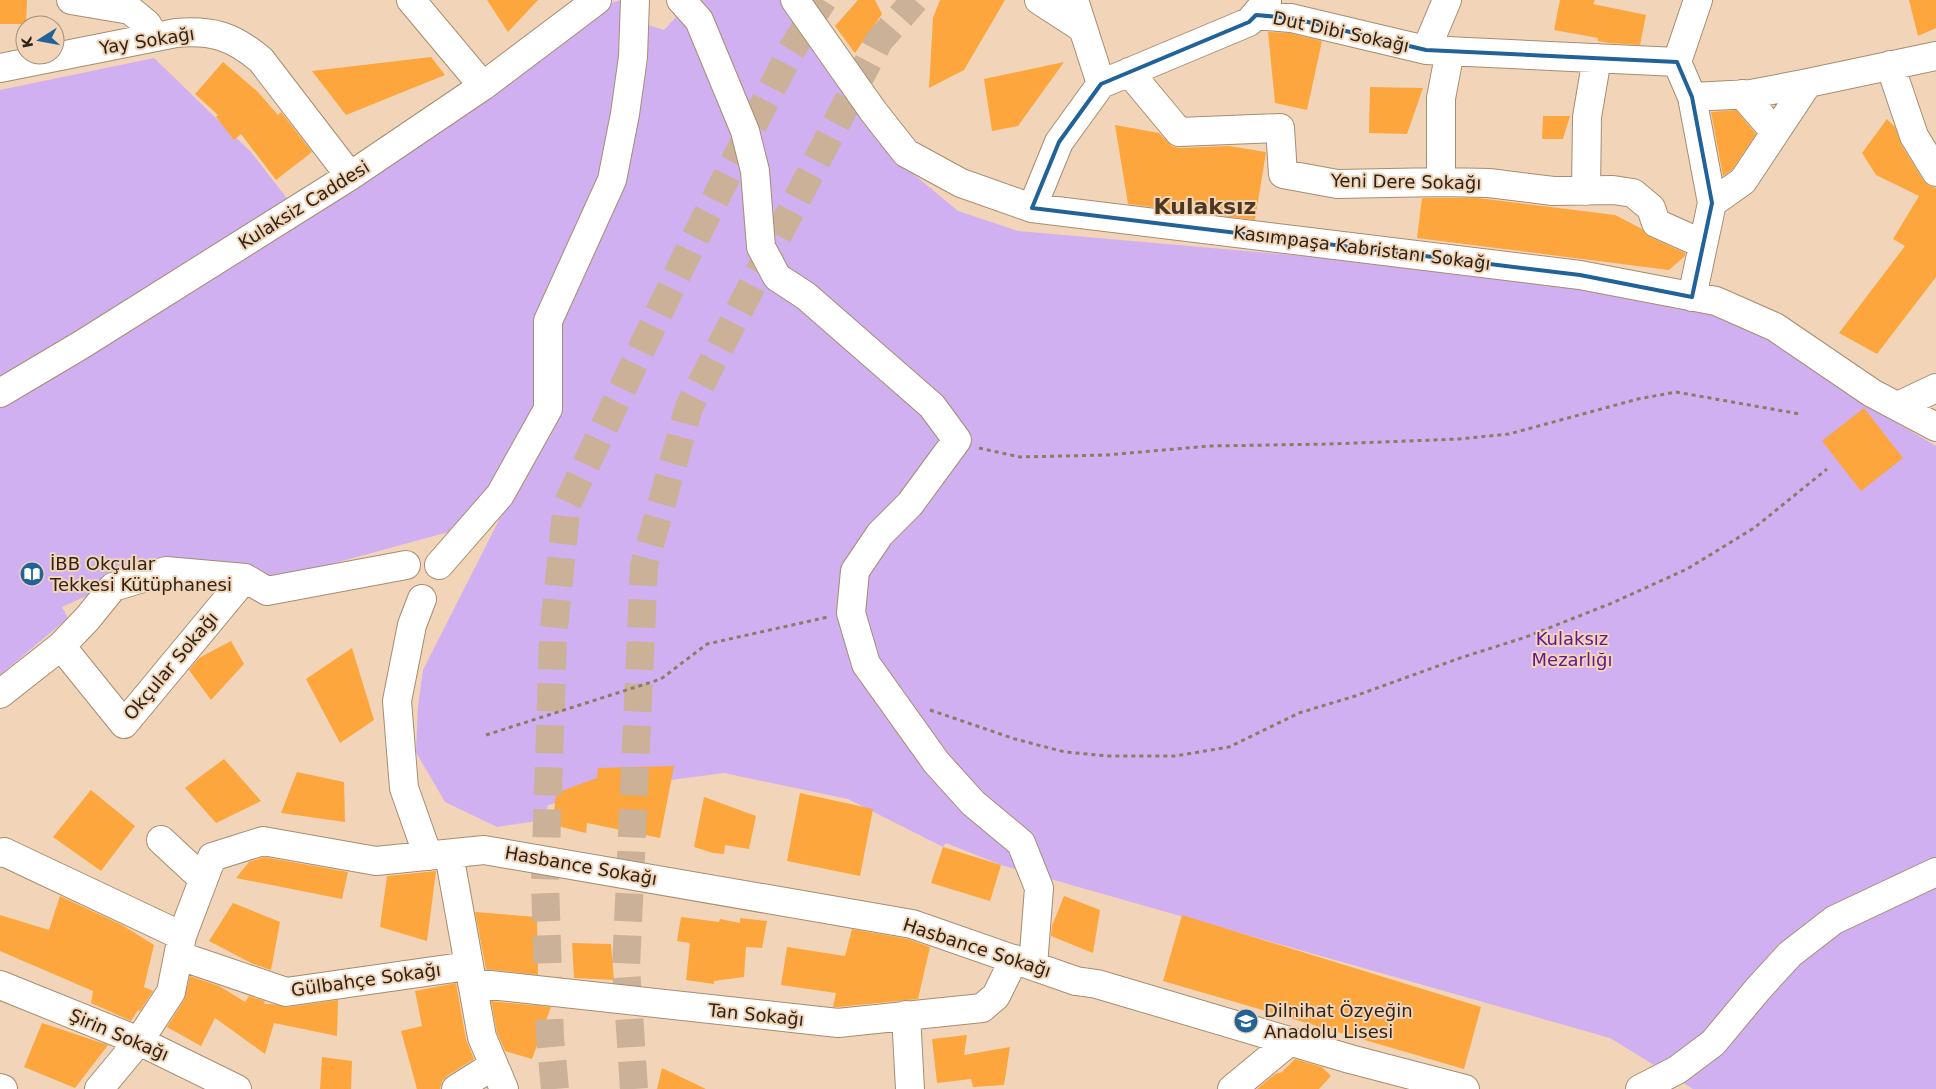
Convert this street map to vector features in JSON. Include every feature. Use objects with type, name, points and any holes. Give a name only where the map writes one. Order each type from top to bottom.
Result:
[{"type":"street","points":[[71,0],[130,10],[147,24],[154,37]]},
{"type":"street","points":[[411,0],[483,86]]},
{"type":"street","points":[[439,565],[500,495],[548,409],[548,321],[612,180],[625,114],[633,57],[635,0]]},
{"type":"street","points":[[682,0],[699,20],[745,131],[755,171],[761,247],[777,277],[806,296],[932,406],[957,440],[910,504],[880,534],[855,571],[850,613],[866,664],[936,762],[973,802],[1021,843],[1039,888],[1024,962]]},
{"type":"street","name":"Kasımpaşa Kabristanı Sokağı","points":[[795,0],[873,111],[906,153],[961,183],[1032,208],[1580,275],[1716,301],[1775,327],[1872,393],[1936,427]]},
{"type":"street","points":[[1039,0],[1082,28]]},
{"type":"street","points":[[1074,0],[1101,84]]},
{"type":"street","points":[[1441,182],[1438,51],[1447,0]]},
{"type":"street","points":[[1692,297],[1712,203],[1692,96],[1677,62],[1698,0]]},
{"type":"street","name":"Kulaksiz Caddesi","points":[[0,393],[81,345],[350,176],[483,86],[594,1]]},
{"type":"street","points":[[1032,208],[1059,142],[1101,84],[1249,22],[1262,7]]},
{"type":"street","name":"Dut Dibi Sokağı","points":[[1262,7],[1291,18],[1438,51],[1677,62]]},
{"type":"street","name":"Yay Sokağı","points":[[0,68],[176,33],[197,31],[216,34],[248,48],[261,60],[350,176]]},
{"type":"street","points":[[1692,96],[1742,94],[1808,83],[1936,56]]},
{"type":"street","points":[[1586,191],[1587,116],[1597,58]]},
{"type":"street","points":[[1890,66],[1914,136],[1936,172]]},
{"type":"street","name":"Yeni Dere Sokağı","points":[[1129,72],[1179,132],[1280,128],[1283,174],[1337,184],[1441,182],[1489,184],[1553,191],[1613,190],[1633,193],[1651,208],[1656,223],[1703,244]]},
{"type":"street","points":[[1712,203],[1743,181],[1808,83]]},
{"type":"street","points":[[1742,94],[1775,132]]},
{"type":"street","points":[[1898,406],[1936,388]]},
{"type":"street","points":[[0,694],[61,646],[88,619],[113,587],[166,571],[245,578],[267,591],[406,565],[418,557],[425,557],[434,560],[443,571],[444,579],[440,590],[435,595],[422,599],[409,595],[404,589],[402,582],[402,572],[406,565]]},
{"type":"street","name":"Okçular Sokağı","points":[[61,646],[124,724],[245,578]]},
{"type":"street","points":[[422,599],[412,625],[397,701],[404,788],[439,855],[470,975],[482,1037],[505,1081],[456,1089]]},
{"type":"street","points":[[99,1089],[139,1041],[171,992],[181,946],[204,879],[161,840]]},
{"type":"street","name":"Hasbance Sokağı","points":[[204,879],[212,857],[263,841],[376,862],[484,850],[912,924],[1076,981],[1097,984],[1289,1042],[1418,1084],[1465,1089]]},
{"type":"street","name":"Gülbahçe Sokağı","points":[[0,852],[4,852],[181,946],[286,992],[470,975]]},
{"type":"street","points":[[1640,1089],[1677,1070],[1713,1043],[1790,954],[1834,920],[1936,872]]},
{"type":"street","name":"Tan Sokağı","points":[[470,975],[838,1024],[982,1008],[996,996],[1024,962]]},
{"type":"street","name":"Şirin Sokağı","points":[[0,985],[139,1041],[236,1089]]},
{"type":"street","points":[[906,1015],[910,1089]]},
{"type":"street","points":[[1232,1089],[1289,1042]]},
{"type":"path","points":[[957,440],[1020,456],[1106,455],[1210,446],[1459,439],[1509,434],[1638,398],[1676,392],[1800,414]]},
{"type":"path","points":[[898,710],[917,705],[1015,739],[1065,752],[1108,756],[1175,756],[1229,747],[1299,714],[1526,637],[1612,603],[1687,569],[1754,528],[1827,469]]},
{"type":"path","points":[[486,735],[661,679],[707,644],[850,613]]},
{"type":"highlighted area","points":[[1256,15],[1291,18],[1426,50],[1677,62],[1692,97],[1712,203],[1692,297],[1580,275],[1032,208],[1059,142],[1101,84],[1249,22]]},
{"type":"green space","name":"Kulaksız Mezarlığı","points":[[621,0],[631,5],[645,24],[664,30],[692,0],[783,0],[899,162],[958,211],[1018,231],[1578,280],[1711,307],[1776,344],[1873,409],[1936,446],[1936,1089],[1693,1089],[1610,1038],[1001,865],[946,843],[943,847],[848,799],[724,773],[617,787],[548,805],[544,820],[497,827],[445,802],[416,752],[418,706],[423,670],[500,518],[265,582],[174,557],[62,607],[68,618],[0,675],[0,90],[154,58],[251,152],[303,219],[459,120],[599,7]]},
{"type":"building","points":[[0,0],[27,0],[26,15],[15,15],[15,24],[0,24]]},
{"type":"building","points":[[487,0],[538,0],[508,32]]},
{"type":"building","points":[[858,0],[875,0],[882,14],[855,53],[835,26]]},
{"type":"building","points":[[940,0],[1005,0],[964,70],[929,88],[933,18]]},
{"type":"building","points":[[1560,0],[1595,0],[1593,4],[1646,15],[1640,45],[1609,43],[1598,41],[1598,38],[1554,30]]},
{"type":"building","points":[[1909,0],[1936,0],[1936,28],[1918,36]]},
{"type":"building","points":[[1268,32],[1289,33],[1322,41],[1307,110],[1275,103]]},
{"type":"building","points":[[431,57],[445,75],[346,115],[312,71]]},
{"type":"building","points":[[223,62],[257,91],[278,115],[281,112],[312,152],[276,180],[241,134],[234,140],[216,117],[218,115],[195,94]]},
{"type":"building","points":[[1064,62],[1018,126],[992,131],[984,79]]},
{"type":"building","points":[[1370,87],[1423,88],[1407,134],[1369,133]]},
{"type":"building","points":[[1736,110],[1756,134],[1732,170],[1723,176],[1711,112]]},
{"type":"building","points":[[1543,116],[1570,116],[1563,139],[1542,139]]},
{"type":"building","points":[[1887,119],[1895,127],[1901,144],[1923,180],[1928,185],[1936,188],[1936,277],[1877,354],[1839,333],[1905,246],[1893,239],[1919,196],[1876,175],[1862,153]]},
{"type":"building","points":[[1115,125],[1159,133],[1172,146],[1179,148],[1229,146],[1266,152],[1255,220],[1128,204]]},
{"type":"building","points":[[1422,198],[1478,198],[1615,215],[1642,229],[1650,237],[1685,253],[1685,256],[1669,270],[1417,238]]},
{"type":"building","points":[[1864,408],[1903,458],[1861,491],[1822,441]]},
{"type":"building","points":[[231,641],[244,664],[211,700],[189,670],[199,658]]},
{"type":"building","points":[[352,648],[374,720],[340,743],[306,679]]},
{"type":"building","points":[[224,759],[261,801],[216,823],[185,788]]},
{"type":"building","points":[[674,766],[660,838],[587,823],[586,833],[553,825],[556,793],[597,778],[598,768]]},
{"type":"building","points":[[297,772],[344,782],[345,822],[281,813]]},
{"type":"building","points":[[91,790],[135,826],[101,871],[53,837]]},
{"type":"building","points":[[800,793],[873,809],[860,876],[787,861]]},
{"type":"building","points":[[704,797],[756,816],[749,849],[725,845],[724,854],[713,853],[694,847]]},
{"type":"building","points":[[943,847],[1001,865],[990,901],[931,883]]},
{"type":"building","points":[[264,857],[348,872],[342,899],[236,878],[249,862]]},
{"type":"building","points":[[436,871],[427,941],[380,927],[387,876]]},
{"type":"building","points":[[60,896],[122,925],[154,945],[144,987],[153,991],[131,1021],[91,1003],[93,991],[0,951],[0,915],[49,930]]},
{"type":"building","points":[[1064,896],[1100,910],[1093,953],[1051,936],[1052,926]]},
{"type":"building","points":[[233,903],[280,922],[271,970],[253,964],[209,941]]},
{"type":"building","points":[[475,912],[537,917],[538,975],[486,969]]},
{"type":"building","points":[[1182,915],[1481,1007],[1464,1069],[1163,981]]},
{"type":"building","points":[[681,917],[719,922],[720,919],[740,923],[740,918],[767,921],[762,948],[746,947],[744,977],[714,981],[714,984],[686,980],[690,943],[677,941]]},
{"type":"building","points":[[852,929],[908,939],[930,947],[918,999],[833,1007],[836,993],[781,985],[787,947],[845,956]]},
{"type":"building","points":[[572,943],[611,944],[614,980],[574,978]]},
{"type":"building","points":[[190,976],[219,986],[245,1002],[249,996],[265,1001],[264,1004],[288,1007],[338,1000],[337,1036],[274,1023],[265,1054],[215,1018],[201,1046],[167,1027],[184,1000]]},
{"type":"building","points":[[456,983],[466,1039],[474,1059],[447,1076],[442,1081],[440,1089],[417,1089],[401,1031],[422,1026],[415,991]]},
{"type":"building","points":[[491,1001],[551,1007],[532,1059],[505,1051],[497,1033]]},
{"type":"building","points":[[42,1023],[108,1045],[75,1088],[24,1067]]},
{"type":"building","points":[[967,1035],[964,1055],[1010,1047],[1004,1085],[973,1087],[971,1079],[937,1083],[932,1039]]},
{"type":"building","points":[[322,1057],[352,1061],[351,1089],[320,1089]]},
{"type":"building","points":[[1295,1059],[1322,1067],[1331,1076],[1319,1089],[1257,1089],[1275,1074],[1282,1072]]},
{"type":"building","points":[[662,1068],[706,1089],[657,1089]]},
{"type":"tunnel","points":[[555,1089],[550,1037],[545,882],[553,637],[567,504],[690,248],[791,51],[823,0]]},
{"type":"tunnel","points":[[634,1089],[626,968],[644,566],[689,407],[879,41],[915,0]]},
{"type":"place","name":"İBB Okçular Tekkesi Kütüphanesi","points":[[32,574]]},
{"type":"place","name":"Dilnihat Özyeğin Anadolu Lisesi","points":[[1246,1021]]},
{"type":"district","name":"Kulaksız","points":[[1205,206]]}]
